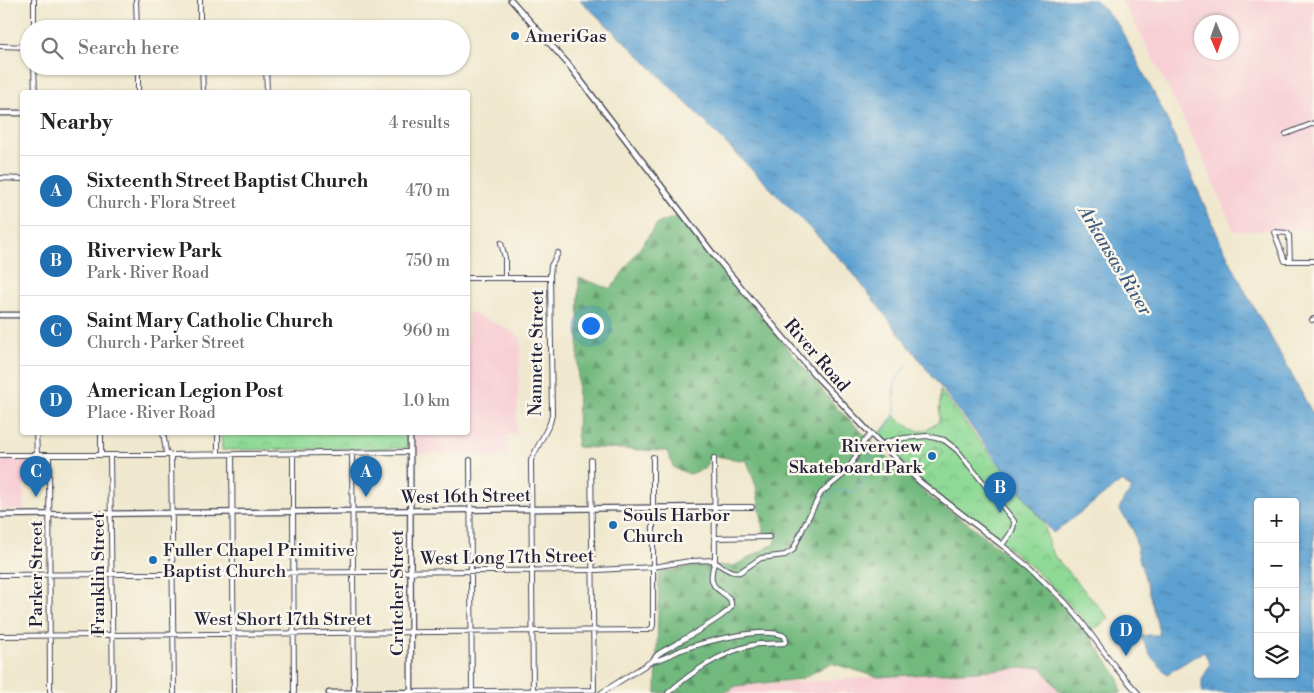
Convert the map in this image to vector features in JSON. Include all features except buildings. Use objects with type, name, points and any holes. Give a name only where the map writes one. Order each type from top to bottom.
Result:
[{"type":"street","points":[[34,0],[34,20]]},
{"type":"street","points":[[136,0],[137,20]]},
{"type":"street","points":[[200,0],[200,20]]},
{"type":"street","name":"River Road","points":[[511,0],[568,64],[720,262],[814,374],[904,468],[930,491],[978,526],[1030,568],[1066,603],[1116,668],[1138,693]]},
{"type":"street","points":[[0,46],[20,47]]},
{"type":"street","points":[[34,75],[34,90]]},
{"type":"street","points":[[138,75],[138,90]]},
{"type":"street","points":[[202,75],[203,90]]},
{"type":"street","points":[[266,75],[267,90]]},
{"type":"street","points":[[0,112],[20,113]]},
{"type":"street","points":[[1286,134],[1314,123]]},
{"type":"street","points":[[0,178],[20,179]]},
{"type":"street","points":[[1290,261],[1289,235],[1287,233],[1274,232],[1285,261],[1290,261],[1314,260]]},
{"type":"street","points":[[501,243],[505,258],[505,278]]},
{"type":"street","name":"Nannette Street","points":[[532,691],[531,460],[550,423],[552,415],[550,278],[551,266],[558,253]]},
{"type":"street","points":[[470,278],[550,278]]},
{"type":"street","points":[[0,315],[20,314]]},
{"type":"street","points":[[714,561],[731,572],[737,573],[761,558],[788,554],[794,547],[822,493],[841,477],[871,434]]},
{"type":"street","points":[[36,435],[37,455]]},
{"type":"street","points":[[101,435],[101,455]]},
{"type":"street","points":[[163,435],[166,452],[171,455]]},
{"type":"street","points":[[218,435],[218,454]]},
{"type":"street","name":"Crutcher Street","points":[[410,435],[411,693]]},
{"type":"street","points":[[882,445],[893,439],[928,436],[944,440],[952,446],[1014,521],[1013,530],[1002,545]]},
{"type":"street","points":[[352,452],[354,693]]},
{"type":"street","points":[[0,455],[410,452]]},
{"type":"street","points":[[293,453],[294,693]]},
{"type":"street","points":[[232,454],[234,693]]},
{"type":"street","name":"Parker Street","points":[[49,455],[50,693]]},
{"type":"street","name":"Franklin Street","points":[[110,455],[113,693]]},
{"type":"street","points":[[171,455],[174,693]]},
{"type":"street","points":[[653,457],[653,567]]},
{"type":"street","points":[[601,693],[652,661],[663,651],[719,618],[730,608],[732,602],[716,588],[711,576],[714,561],[714,458]]},
{"type":"street","points":[[470,460],[472,692]]},
{"type":"street","points":[[329,693],[594,690],[591,460]]},
{"type":"street","name":"West 16th Street","points":[[0,514],[752,507]]},
{"type":"street","points":[[714,538],[769,537]]},
{"type":"street","name":"West Long 17th Street","points":[[0,575],[592,570],[714,561]]},
{"type":"street","name":"West Short 17th Street","points":[[0,636],[648,630],[653,625],[653,567]]},
{"type":"street","points":[[652,661],[661,660],[696,646],[731,637],[767,633],[785,636],[786,640],[784,643],[763,643],[748,646],[725,655],[688,676],[668,693]]},
{"type":"shaded area","points":[[1121,0],[1314,0],[1314,229],[1234,231],[1203,159],[1165,82]]},
{"type":"shaded area","points":[[470,312],[508,329],[521,338],[516,435],[507,435],[508,458],[415,453],[414,435],[470,435]]},
{"type":"shaded area","points":[[0,460],[47,460],[47,484],[24,485],[24,510],[0,510]]},
{"type":"shaded area","points":[[1041,667],[1061,693],[724,693],[736,686]]},
{"type":"green space","points":[[678,216],[838,409],[929,497],[969,524],[1031,574],[1085,628],[1119,679],[1121,693],[1061,693],[1041,667],[878,677],[831,663],[801,679],[736,686],[724,693],[656,693],[659,573],[694,566],[734,566],[774,544],[778,536],[764,532],[756,486],[747,461],[709,455],[706,468],[690,474],[674,468],[667,451],[577,447],[579,278],[611,289],[657,224]]},
{"type":"green space","points":[[940,390],[1044,523],[1049,546],[1055,557],[1109,618],[1092,631],[1059,593],[1028,564],[982,526],[949,504],[927,486],[877,437],[894,416],[916,430],[921,431],[932,427],[939,421]]},
{"type":"green space","points":[[221,435],[408,435],[408,448],[222,450]]},
{"type":"green space","name":"Riverview Skateboard Park","points":[[935,446],[943,453],[922,471],[916,464]]},
{"type":"water","name":"Arkansas River","points":[[580,0],[1096,0],[1119,26],[1164,113],[1221,243],[1247,295],[1314,416],[1314,693],[1202,693],[1202,680],[1210,664],[1204,652],[1167,674],[1150,655],[1141,636],[1160,635],[1133,530],[1119,509],[1132,489],[1122,481],[1053,533],[848,267],[643,59]]},
{"type":"waterway","points":[[881,434],[894,415],[894,391],[901,372],[907,367]]},
{"type":"waterway","points":[[808,525],[821,503],[830,494],[841,490],[853,492],[858,488],[865,477],[871,446],[873,445]]},
{"type":"place","name":"AmeriGas","points":[[515,36]]},
{"type":"place","name":"Riverview Skateboard Park","points":[[932,456]]},
{"type":"place","name":"Saint Mary Catholic Church","points":[[36,497]]},
{"type":"place","name":"Sixteenth Street Baptist Church","points":[[366,497]]},
{"type":"place","name":"Riverview Park","points":[[1000,513]]},
{"type":"place","name":"Souls Harbor Church","points":[[613,525]]},
{"type":"place","name":"Fuller Chapel Primitive Baptist Church","points":[[153,560]]},
{"type":"place","name":"American Legion Post","points":[[1126,656]]}]
